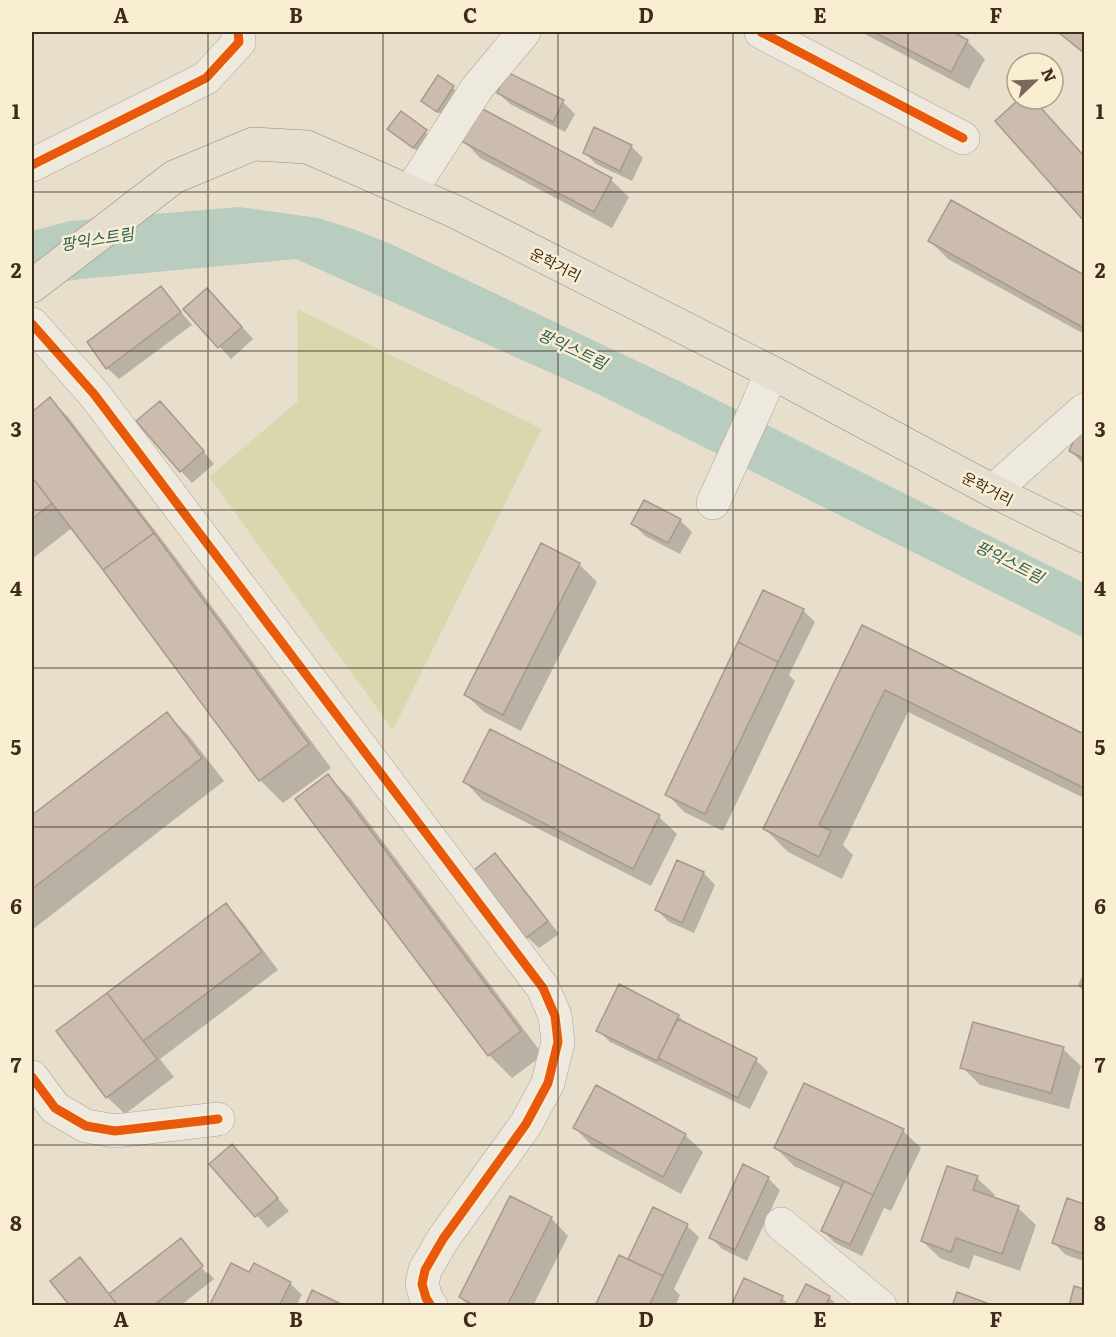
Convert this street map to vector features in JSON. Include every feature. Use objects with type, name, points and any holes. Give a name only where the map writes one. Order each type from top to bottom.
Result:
[{"type":"main road","name":"운학거리","points":[[32,286],[174,177],[253,144],[307,147],[456,213],[771,372],[993,491],[1084,536]]},
{"type":"street","points":[[32,165],[206,78],[239,42],[238,32]]},
{"type":"street","points":[[410,192],[477,88],[524,32]]},
{"type":"street","points":[[779,36],[963,138]]},
{"type":"street","points":[[32,324],[94,394],[145,460],[543,988],[555,1016],[558,1042],[549,1083],[526,1124],[443,1239],[425,1270],[422,1284],[426,1298],[431,1305]]},
{"type":"street","points":[[718,492],[771,372]]},
{"type":"street","points":[[993,491],[1084,410]]},
{"type":"street","points":[[32,1077],[55,1108],[86,1126],[115,1131],[218,1119]]},
{"type":"street","points":[[781,1224],[880,1305]]},
{"type":"shaded area","points":[[297,309],[542,429],[393,730],[209,477],[298,401]]},
{"type":"water","name":"팡익스트림","points":[[239,207],[318,218],[393,245],[677,380],[1084,583],[1084,638],[596,393],[296,259],[81,279],[32,286],[32,231],[70,221]]},
{"type":"building","points":[[874,32],[953,32],[968,40],[951,72]]},
{"type":"building","points":[[1058,32],[1084,32],[1084,53]]},
{"type":"building","points":[[507,72],[564,100],[553,122],[497,93]]},
{"type":"building","points":[[438,75],[454,86],[437,112],[421,101]]},
{"type":"building","points":[[479,107],[612,178],[594,212],[461,141]]},
{"type":"building","points":[[401,111],[427,130],[413,148],[387,129]]},
{"type":"building","points":[[1006,111],[1044,111],[1084,156],[1084,221],[995,121]]},
{"type":"building","points":[[594,127],[632,145],[620,171],[583,153]]},
{"type":"building","points":[[951,200],[1084,275],[1084,328],[928,241]]},
{"type":"building","points":[[161,286],[181,312],[106,369],[87,342]]},
{"type":"building","points":[[207,288],[242,327],[218,348],[183,309]]},
{"type":"building","points":[[50,397],[154,533],[103,570],[32,477],[32,412]]},
{"type":"building","points":[[160,401],[204,451],[180,472],[136,421]]},
{"type":"building","points":[[1084,418],[1084,459],[1069,451]]},
{"type":"building","points":[[32,477],[52,503],[32,519]]},
{"type":"building","points":[[644,500],[681,519],[668,543],[631,524]]},
{"type":"building","points":[[154,533],[309,744],[259,781],[103,570]]},
{"type":"building","points":[[541,543],[580,563],[503,715],[464,695]]},
{"type":"building","points":[[763,590],[804,609],[778,662],[738,642]]},
{"type":"building","points":[[862,625],[1084,734],[1084,788],[885,690],[819,825],[831,831],[819,857],[763,829]]},
{"type":"building","points":[[738,642],[778,662],[705,814],[665,795]]},
{"type":"building","points":[[167,712],[202,758],[32,889],[32,815]]},
{"type":"building","points":[[490,729],[660,815],[633,869],[463,782]]},
{"type":"building","points":[[328,774],[521,1031],[488,1056],[295,799]]},
{"type":"building","points":[[495,853],[548,921],[526,938],[474,870]]},
{"type":"building","points":[[677,860],[704,872],[682,923],[655,910]]},
{"type":"building","points":[[226,903],[262,952],[143,1041],[107,993]]},
{"type":"building","points":[[619,984],[679,1015],[657,1061],[596,1031]]},
{"type":"building","points":[[107,993],[157,1059],[106,1098],[56,1031]]},
{"type":"building","points":[[678,1019],[757,1058],[738,1098],[658,1058]]},
{"type":"building","points":[[973,1022],[1064,1047],[1051,1093],[960,1068]]},
{"type":"building","points":[[804,1083],[904,1129],[873,1195],[774,1148]]},
{"type":"building","points":[[596,1085],[686,1134],[663,1177],[573,1128]]},
{"type":"building","points":[[232,1144],[278,1198],[255,1217],[209,1164]]},
{"type":"building","points":[[743,1164],[769,1177],[735,1250],[709,1238]]},
{"type":"building","points":[[947,1166],[978,1176],[973,1190],[1019,1206],[1002,1254],[956,1238],[951,1252],[921,1241]]},
{"type":"building","points":[[844,1181],[873,1195],[850,1245],[821,1231]]},
{"type":"building","points":[[510,1196],[552,1217],[507,1306],[475,1306],[459,1297]]},
{"type":"building","points":[[1067,1198],[1084,1204],[1084,1254],[1052,1243]]},
{"type":"building","points":[[653,1207],[688,1224],[663,1276],[628,1259]]},
{"type":"building","points":[[181,1238],[203,1266],[153,1306],[118,1306],[109,1294]]},
{"type":"building","points":[[619,1255],[663,1276],[649,1306],[595,1306]]},
{"type":"building","points":[[80,1257],[118,1306],[70,1306],[50,1281]]},
{"type":"building","points":[[231,1263],[249,1272],[254,1263],[291,1282],[279,1306],[209,1306]]},
{"type":"building","points":[[744,1278],[783,1296],[779,1306],[731,1306]]},
{"type":"building","points":[[806,1284],[830,1296],[825,1306],[795,1305]]},
{"type":"building","points":[[1074,1286],[1084,1289],[1084,1306],[1069,1306]]},
{"type":"building","points":[[312,1290],[345,1306],[305,1306]]},
{"type":"building","points":[[957,1292],[987,1303],[987,1306],[952,1306]]},
{"type":"cycle path","points":[[32,165],[206,78],[239,42],[238,32]]},
{"type":"cycle path","points":[[761,32],[963,138]]},
{"type":"cycle path","points":[[32,324],[94,394],[543,988],[555,1016],[558,1042],[548,1083],[526,1124],[443,1239],[425,1270],[422,1284],[431,1306]]},
{"type":"cycle path","points":[[32,1077],[55,1108],[86,1126],[115,1131],[218,1119]]}]
